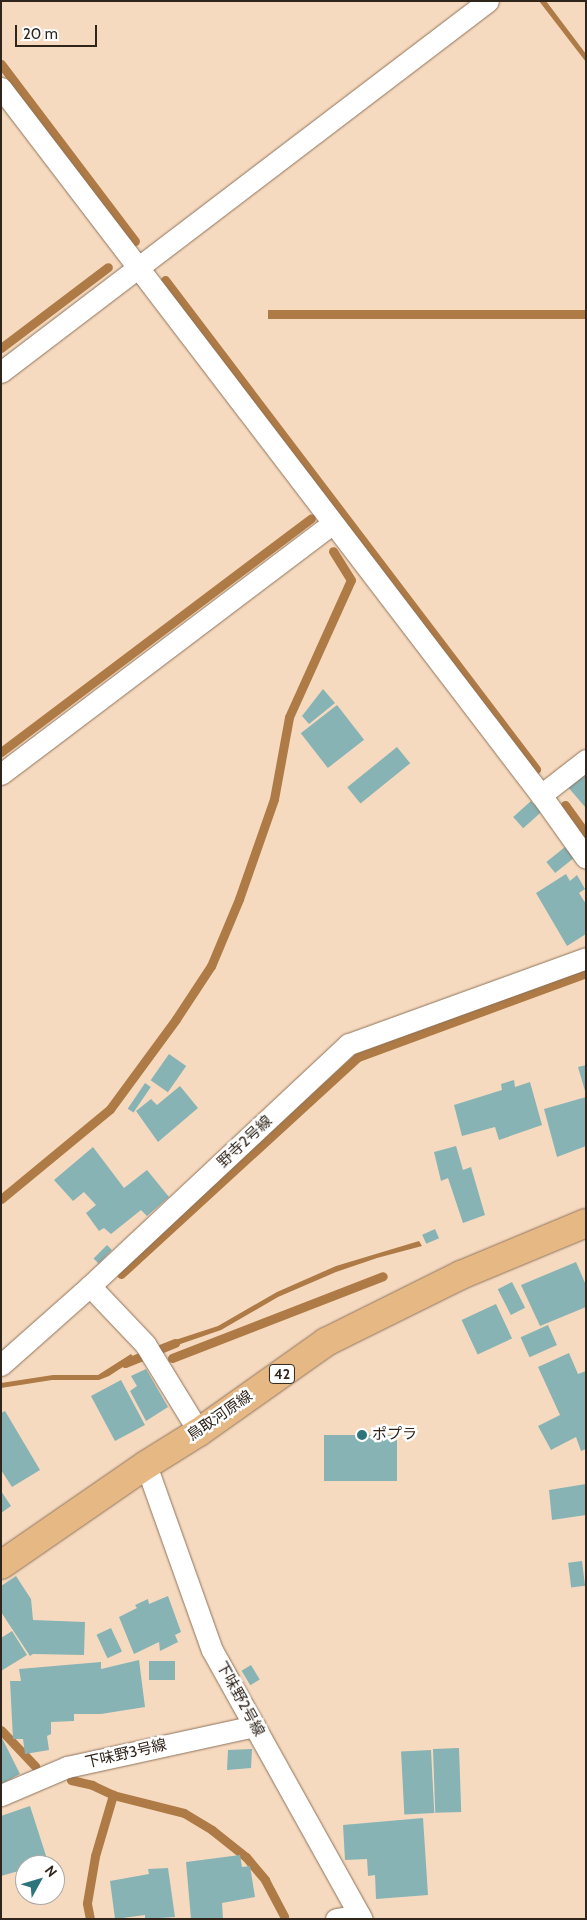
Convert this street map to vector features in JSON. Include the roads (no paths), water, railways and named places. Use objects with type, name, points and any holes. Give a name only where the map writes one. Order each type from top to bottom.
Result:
[{"type":"main road","name":"鳥取河原線","points":[[1,1565],[146,1465],[199,1432],[326,1342],[461,1275],[586,1223]]},
{"type":"street","points":[[1,372],[488,1]]},
{"type":"street","points":[[1,88],[541,795],[586,858]]},
{"type":"street","points":[[1,774],[333,523]]},
{"type":"street","points":[[541,795],[586,760]]},
{"type":"street","name":"野寺2号線","points":[[1,1365],[90,1286],[348,1044],[586,958]]},
{"type":"street","points":[[90,1286],[145,1344],[199,1432]]},
{"type":"street","name":"下味野2号線","points":[[146,1465],[212,1650],[361,1917]]},
{"type":"street","name":"下味野3号線","points":[[1,1795],[67,1767],[255,1726]]},
{"type":"street","points":[[336,1919],[361,1917]]},
{"type":"waterway","points":[[1,64],[135,241]]},
{"type":"waterway","points":[[1,348],[108,267]]},
{"type":"waterway","points":[[165,280],[536,769]]},
{"type":"waterway","points":[[1,752],[311,518]]},
{"type":"waterway","points":[[1,1199],[110,1109],[176,1019],[211,966],[239,899],[274,799],[289,717],[351,580],[333,551]]},
{"type":"waterway","points":[[565,805],[586,834]]},
{"type":"waterway","points":[[121,1274],[358,1057],[586,973]]},
{"type":"waterway","points":[[172,1358],[383,1276]]},
{"type":"waterway","points":[[125,1363],[175,1343]]},
{"type":"waterway","points":[[1,1730],[35,1766]]},
{"type":"waterway","points":[[71,1780],[92,1785],[113,1795],[184,1813],[212,1830],[246,1857],[265,1880],[284,1916]]},
{"type":"waterway","points":[[90,1919],[87,1903],[95,1856],[113,1795]]},
{"type":"place","name":"ポプラ","points":[[362,1435]]}]
